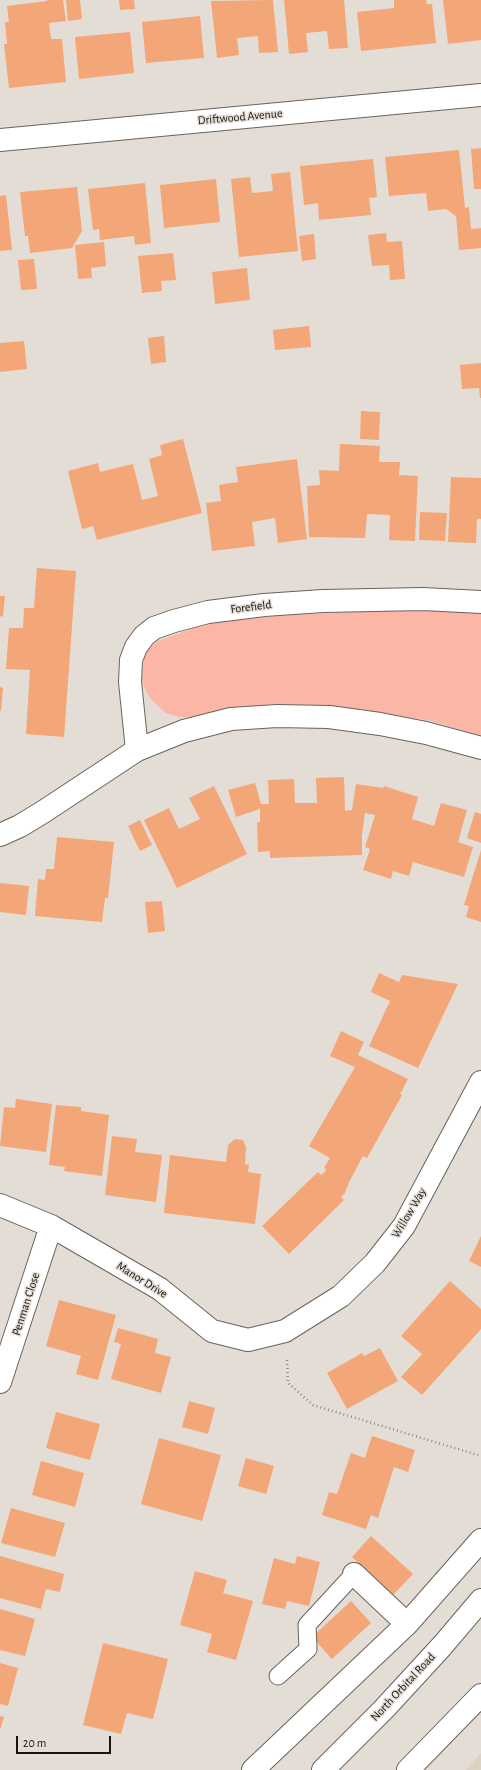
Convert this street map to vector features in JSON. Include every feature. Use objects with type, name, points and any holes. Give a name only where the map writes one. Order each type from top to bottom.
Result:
[{"type":"main road","name":"Driftwood Avenue","points":[[0,140],[481,95]]},
{"type":"main road","name":"Forefield","points":[[136,750],[130,682],[131,660],[136,647],[144,636],[154,628],[208,612],[264,605],[322,601],[408,600],[481,602]]},
{"type":"main road","points":[[0,835],[20,826],[43,812],[136,750],[184,730],[231,719],[277,716],[330,717],[380,724],[426,733],[481,748]]},
{"type":"main road","name":"Willow Way","points":[[285,1331],[341,1296],[380,1256],[404,1226],[481,1082]]},
{"type":"main road","name":"Manor Drive","points":[[0,1205],[51,1226],[160,1289],[212,1331],[248,1340],[285,1331]]},
{"type":"main road","name":"Penman Close","points":[[0,1382],[51,1226]]},
{"type":"main road","points":[[253,1770],[407,1624],[481,1540]]},
{"type":"main road","points":[[354,1574],[407,1624]]},
{"type":"main road","name":"North Orbital Road","points":[[323,1770],[384,1709],[481,1600]]},
{"type":"main road","points":[[408,1770],[481,1695]]},
{"type":"lane","points":[[278,1676],[308,1649],[307,1625],[354,1574]]},
{"type":"path","points":[[285,1331],[288,1383],[313,1405],[481,1456]]},
{"type":"shaded area","points":[[423,609],[481,613],[481,736],[428,720],[329,706],[275,704],[230,708],[193,717],[178,717],[166,713],[158,706],[149,697],[144,687],[142,678],[144,658],[147,650],[158,641],[205,624],[236,619],[292,615]]},
{"type":"shaded area","points":[[481,1753],[481,1770],[466,1770]]},
{"type":"building","points":[[47,0],[63,0],[66,21],[49,23],[51,39],[62,39],[66,82],[9,88],[4,44],[7,44],[5,22],[9,22],[7,6]]},
{"type":"building","points":[[66,0],[80,0],[82,19],[68,21]]},
{"type":"building","points":[[119,0],[134,0],[135,9],[120,10]]},
{"type":"building","points":[[273,0],[278,52],[259,53],[258,36],[237,38],[239,55],[217,58],[211,1]]},
{"type":"building","points":[[284,0],[344,0],[348,48],[329,49],[327,31],[306,33],[308,52],[289,54]]},
{"type":"building","points":[[394,0],[426,0],[427,4],[432,4],[436,43],[361,51],[357,12],[394,8]]},
{"type":"building","points":[[443,0],[481,0],[481,40],[448,44]]},
{"type":"building","points":[[200,16],[204,58],[146,63],[142,22]]},
{"type":"building","points":[[130,32],[134,73],[79,79],[75,37]]},
{"type":"building","points":[[481,148],[481,189],[474,189],[471,149]]},
{"type":"building","points":[[459,150],[465,208],[469,207],[471,229],[481,228],[481,248],[459,250],[456,216],[446,209],[428,211],[426,193],[389,196],[385,157]]},
{"type":"building","points":[[373,159],[377,197],[369,198],[371,215],[319,220],[318,203],[304,205],[300,166]]},
{"type":"building","points":[[290,172],[298,251],[239,257],[231,179],[250,177],[252,193],[273,191],[271,174]]},
{"type":"building","points":[[216,179],[220,222],[164,228],[160,185]]},
{"type":"building","points":[[145,183],[151,243],[135,245],[134,236],[100,240],[99,229],[93,230],[88,189]]},
{"type":"building","points":[[77,187],[82,231],[72,248],[30,253],[28,236],[25,236],[20,192]]},
{"type":"building","points":[[6,195],[12,250],[0,251],[0,196]]},
{"type":"building","points":[[386,233],[387,242],[402,241],[405,279],[390,280],[389,265],[372,266],[368,235]]},
{"type":"building","points":[[314,234],[316,259],[302,261],[299,236]]},
{"type":"building","points":[[104,242],[106,266],[91,268],[92,278],[78,279],[75,245]]},
{"type":"building","points":[[173,253],[176,280],[161,281],[162,291],[142,293],[138,256]]},
{"type":"building","points":[[34,259],[37,289],[21,290],[18,260]]},
{"type":"building","points":[[247,268],[250,300],[215,304],[212,272]]},
{"type":"building","points":[[309,326],[311,347],[275,350],[273,330]]},
{"type":"building","points":[[164,336],[166,362],[151,364],[148,338]]},
{"type":"building","points":[[24,341],[27,369],[0,372],[0,343]]},
{"type":"building","points":[[481,363],[480,398],[479,388],[462,389],[460,365]]},
{"type":"building","points":[[361,411],[380,412],[379,440],[360,439]]},
{"type":"building","points":[[183,439],[202,513],[97,540],[93,526],[82,529],[68,471],[98,463],[100,472],[133,464],[142,500],[158,496],[149,459],[162,455],[160,445]]},
{"type":"building","points":[[340,444],[380,446],[379,462],[400,462],[399,475],[418,476],[415,541],[389,540],[390,515],[367,514],[365,538],[309,537],[307,486],[320,485],[319,470],[339,471]]},
{"type":"building","points":[[297,459],[307,539],[278,543],[275,518],[252,522],[255,546],[212,551],[206,503],[221,501],[219,485],[238,482],[236,467]]},
{"type":"building","points":[[451,477],[481,478],[481,519],[477,519],[476,543],[448,542]]},
{"type":"building","points":[[420,512],[447,513],[445,541],[419,540]]},
{"type":"building","points":[[37,568],[76,571],[64,737],[26,734],[30,670],[6,669],[9,628],[23,628],[24,608],[34,608]]},
{"type":"building","points":[[0,596],[5,596],[3,617],[0,616]]},
{"type":"building","points":[[0,687],[3,688],[1,711],[0,711]]},
{"type":"building","points":[[344,777],[345,811],[352,810],[356,784],[383,788],[384,786],[418,797],[412,819],[434,826],[441,803],[467,810],[458,842],[473,847],[464,877],[413,862],[409,876],[393,871],[391,879],[363,870],[370,849],[365,847],[375,815],[365,813],[362,835],[362,855],[270,858],[270,851],[258,852],[257,822],[260,822],[260,809],[236,817],[228,790],[255,783],[261,804],[269,804],[268,780],[294,779],[295,803],[317,803],[316,778]]},
{"type":"building","points":[[214,786],[247,854],[177,888],[144,820],[169,808],[179,829],[200,819],[189,798]]},
{"type":"building","points":[[475,812],[481,814],[481,843],[467,838]]},
{"type":"building","points":[[140,820],[152,845],[140,851],[128,826]]},
{"type":"building","points":[[57,837],[114,842],[108,898],[105,898],[102,922],[35,916],[38,879],[45,880],[46,869],[54,869]]},
{"type":"building","points":[[481,850],[481,922],[466,917],[469,906],[464,905]]},
{"type":"building","points":[[0,883],[29,886],[26,915],[0,912]]},
{"type":"building","points":[[162,901],[165,931],[148,933],[145,902]]},
{"type":"building","points":[[379,973],[399,982],[402,975],[458,984],[418,1068],[369,1046],[390,1001],[371,992]]},
{"type":"building","points":[[341,1031],[364,1042],[358,1055],[408,1079],[400,1094],[402,1095],[367,1158],[363,1156],[349,1182],[345,1193],[341,1197],[344,1200],[289,1254],[262,1226],[318,1172],[321,1175],[325,1172],[326,1169],[324,1168],[330,1158],[309,1146],[355,1067],[330,1056]]},
{"type":"building","points":[[16,1099],[52,1104],[46,1152],[0,1146],[4,1107],[15,1108]]},
{"type":"building","points":[[56,1105],[81,1107],[81,1111],[109,1115],[102,1176],[64,1171],[65,1167],[49,1165]]},
{"type":"building","points":[[112,1136],[137,1139],[135,1152],[162,1155],[156,1202],[105,1195]]},
{"type":"building","points":[[235,1139],[243,1140],[246,1147],[245,1164],[249,1165],[248,1172],[261,1174],[255,1224],[164,1213],[170,1155],[226,1162],[228,1145]]},
{"type":"building","points":[[481,1236],[481,1267],[469,1261]]},
{"type":"building","points":[[450,1281],[481,1309],[481,1329],[422,1395],[401,1377],[422,1354],[401,1336]]},
{"type":"building","points":[[59,1300],[116,1315],[98,1380],[76,1374],[81,1356],[46,1346]]},
{"type":"building","points":[[118,1328],[158,1339],[155,1353],[171,1357],[161,1393],[111,1379],[121,1344],[114,1342]]},
{"type":"building","points":[[380,1348],[398,1381],[347,1409],[327,1373],[362,1353],[364,1356]]},
{"type":"building","points":[[189,1401],[215,1408],[208,1434],[182,1427]]},
{"type":"building","points":[[56,1412],[100,1424],[90,1460],[46,1448]]},
{"type":"building","points":[[372,1436],[415,1450],[408,1472],[394,1467],[378,1518],[371,1515],[366,1529],[322,1515],[329,1492],[337,1494],[351,1453],[365,1458]]},
{"type":"building","points":[[159,1438],[221,1455],[202,1521],[141,1504]]},
{"type":"building","points":[[246,1458],[274,1466],[266,1494],[238,1486]]},
{"type":"building","points":[[41,1461],[84,1473],[75,1507],[32,1495]]},
{"type":"building","points":[[11,1508],[65,1523],[55,1557],[1,1543]]},
{"type":"building","points":[[371,1536],[413,1574],[393,1595],[352,1557]]},
{"type":"building","points":[[0,1556],[64,1574],[60,1592],[46,1589],[41,1609],[0,1598]]},
{"type":"building","points":[[297,1556],[320,1562],[309,1606],[287,1601],[285,1609],[262,1604],[274,1558],[295,1564]]},
{"type":"building","points":[[195,1571],[227,1580],[223,1593],[253,1601],[236,1660],[207,1652],[212,1634],[180,1625]]},
{"type":"building","points":[[351,1601],[371,1623],[332,1659],[312,1637]]},
{"type":"building","points":[[0,1609],[35,1619],[25,1656],[0,1650]]},
{"type":"building","points":[[103,1643],[168,1659],[153,1719],[127,1713],[121,1734],[83,1725]]},
{"type":"building","points":[[0,1663],[18,1668],[8,1706],[0,1704]]},
{"type":"building","points":[[0,1716],[4,1717],[0,1730]]}]
